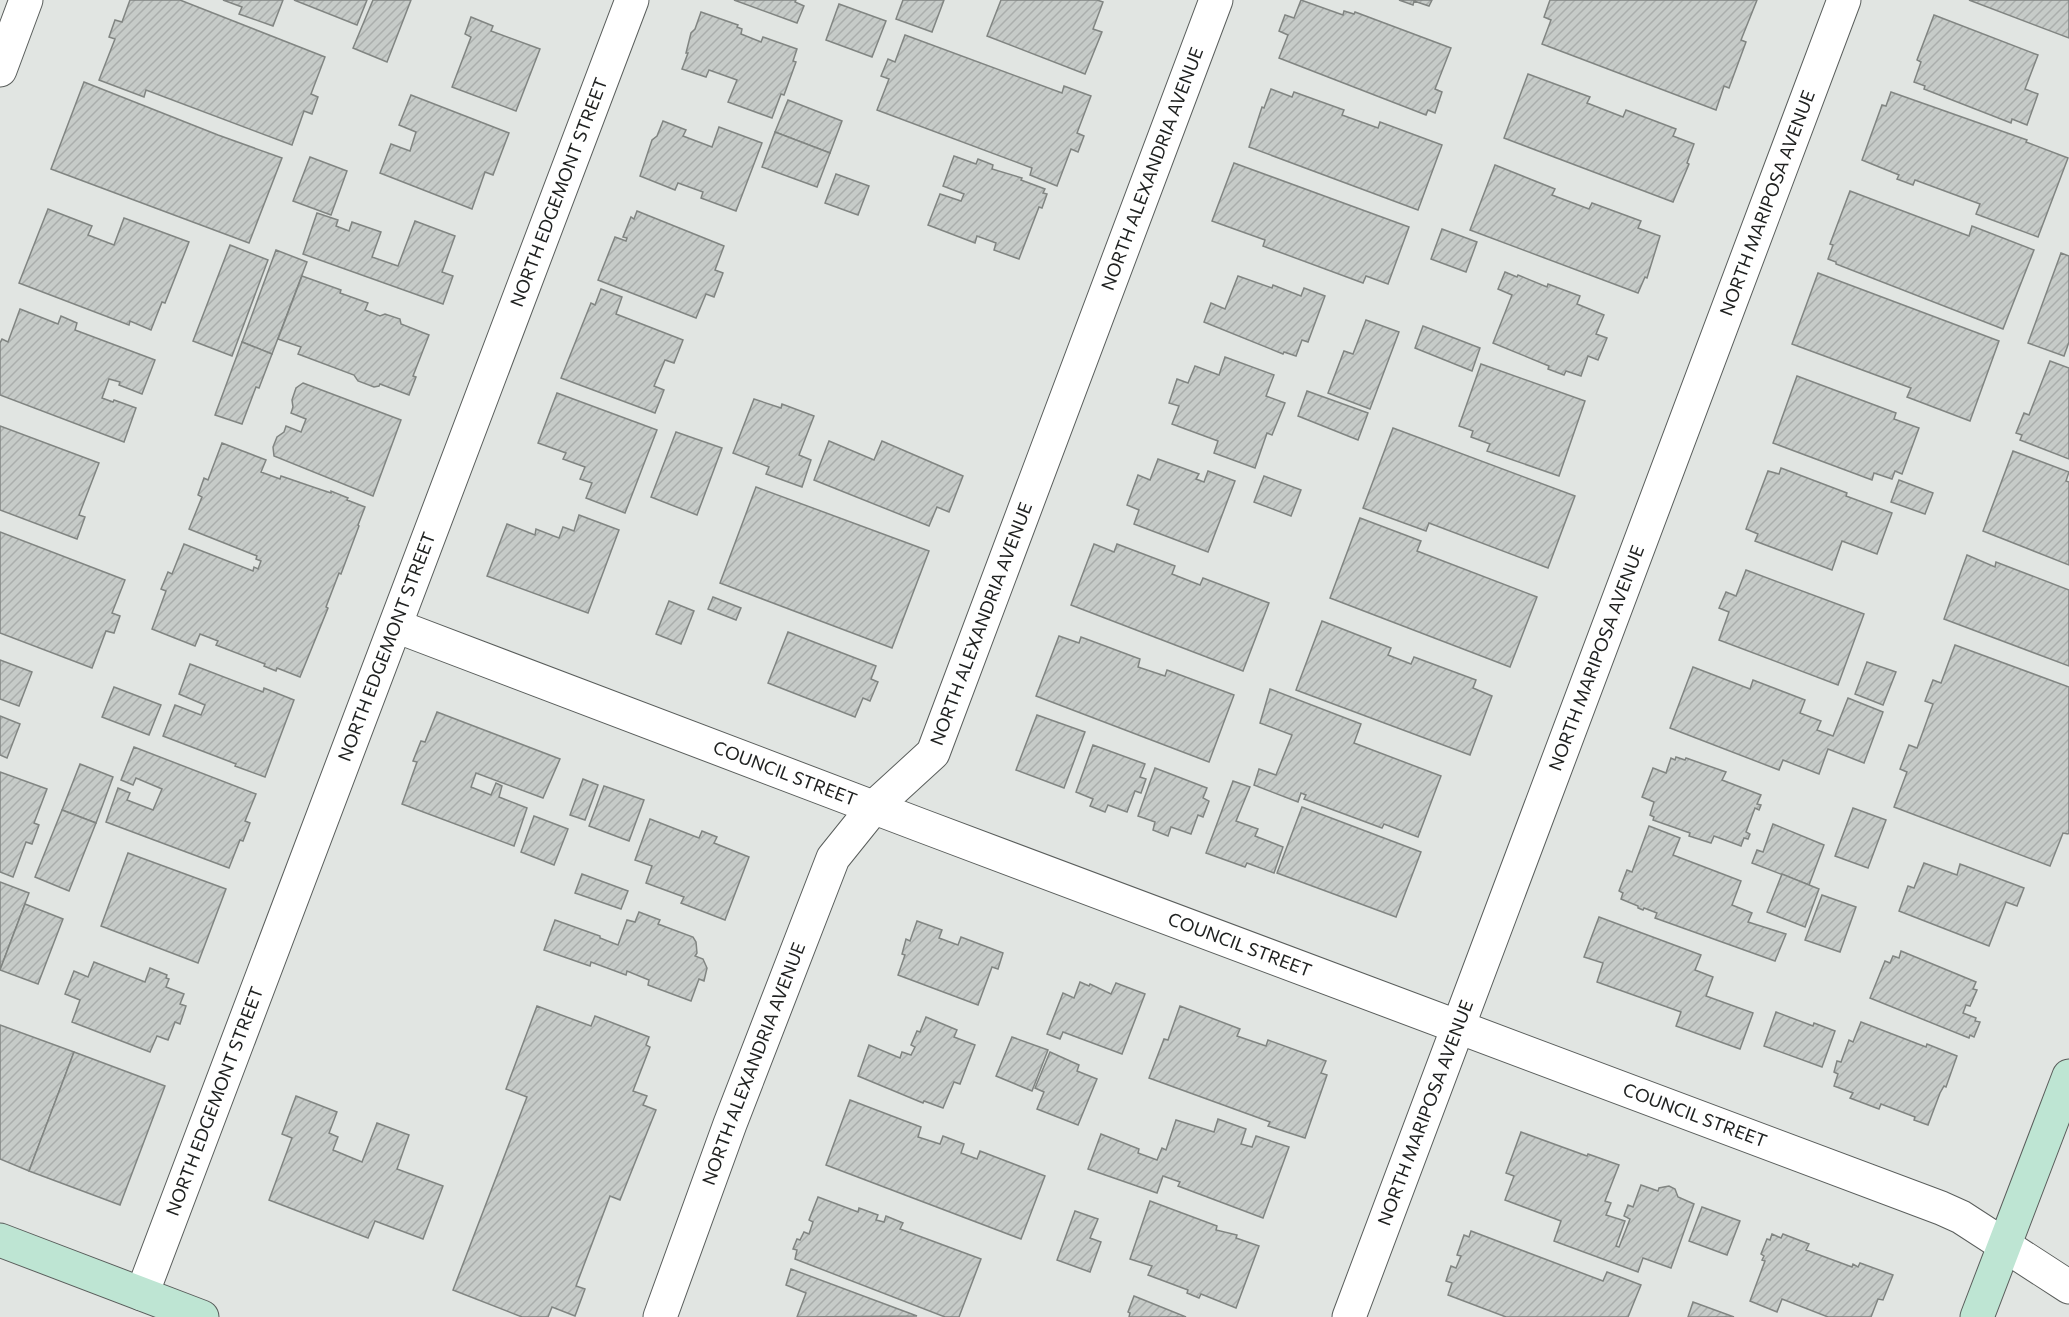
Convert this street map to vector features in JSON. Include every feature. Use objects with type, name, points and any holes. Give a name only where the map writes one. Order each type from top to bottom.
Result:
[{"type":"main road","points":[[1977,1317],[2069,1076]]},
{"type":"main road","points":[[0,1240],[202,1317]]},
{"type":"street","points":[[0,70],[26,0]]},
{"type":"street","name":"NORTH EDGEMONT STREET","points":[[142,1294],[632,0]]},
{"type":"street","name":"NORTH ALEXANDRIA AVENUE","points":[[660,1317],[730,1124],[833,858],[874,807],[933,753],[1216,0]]},
{"type":"street","name":"NORTH MARIPOSA AVENUE","points":[[1348,1317],[1844,0]]},
{"type":"street","name":"COUNCIL STREET","points":[[396,626],[1941,1208],[1961,1217],[2069,1287]]},
{"type":"building","points":[[130,0],[180,0],[325,57],[311,94],[318,97],[312,114],[304,111],[292,145],[146,90],[144,97],[99,80],[115,39],[109,37],[115,20],[122,22]]},
{"type":"building","points":[[223,0],[283,0],[273,26],[239,14],[242,7]]},
{"type":"building","points":[[294,0],[367,0],[357,25]]},
{"type":"building","points":[[373,0],[411,0],[387,62],[353,48]]},
{"type":"building","points":[[734,0],[796,0],[795,2],[804,6],[797,23]]},
{"type":"building","points":[[903,0],[944,0],[932,32],[896,19]]},
{"type":"building","points":[[1001,0],[1097,0],[1103,2],[1093,29],[1102,32],[1085,74],[987,36]]},
{"type":"building","points":[[1301,0],[1343,15],[1344,11],[1354,14],[1355,12],[1451,48],[1435,89],[1442,92],[1435,113],[1428,110],[1426,115],[1279,58],[1288,35],[1279,31],[1285,15],[1294,18]]},
{"type":"building","points":[[1399,0],[1432,0],[1429,6],[1414,1],[1413,5]]},
{"type":"building","points":[[1550,0],[1757,0],[1741,40],[1746,42],[1729,88],[1724,86],[1716,110],[1542,44],[1551,20],[1544,17]]},
{"type":"building","points":[[1969,0],[2069,0],[2069,38]]},
{"type":"building","points":[[839,4],[886,21],[872,57],[826,40]]},
{"type":"building","points":[[701,12],[738,25],[737,27],[742,29],[741,34],[761,42],[763,37],[797,49],[793,61],[796,62],[784,95],[781,94],[772,118],[728,102],[737,80],[709,70],[706,77],[682,69],[688,53],[686,53],[691,33],[695,29]]},
{"type":"building","points":[[1934,15],[2038,55],[2025,89],[2038,94],[2027,125],[2012,119],[2011,123],[1924,89],[1925,86],[1914,82],[1921,62],[1917,60]]},
{"type":"building","points":[[471,17],[493,26],[491,31],[540,49],[516,111],[452,87],[471,37],[465,34]]},
{"type":"building","points":[[905,35],[1062,93],[1064,86],[1091,96],[1077,133],[1084,136],[1078,152],[1071,149],[1057,186],[1030,175],[1032,168],[877,110],[889,79],[881,76],[888,59],[895,62]]},
{"type":"building","points":[[1528,74],[1590,97],[1587,103],[1623,117],[1626,110],[1676,129],[1673,136],[1694,144],[1687,163],[1689,164],[1673,202],[1504,138]]},
{"type":"building","points":[[84,82],[282,158],[249,243],[51,169]]},
{"type":"building","points":[[1271,89],[1292,97],[1294,92],[1344,110],[1342,115],[1378,128],[1380,122],[1442,145],[1418,210],[1249,147],[1262,107],[1264,108]]},
{"type":"building","points":[[1891,92],[2027,140],[2026,142],[2068,158],[2038,237],[1976,214],[1980,204],[1915,180],[1913,185],[1897,179],[1899,175],[1862,160],[1882,105],[1886,106]]},
{"type":"building","points":[[411,95],[509,133],[493,175],[485,172],[472,209],[380,173],[391,144],[410,151],[416,132],[399,125]]},
{"type":"building","points":[[788,100],[842,121],[830,153],[775,132]]},
{"type":"building","points":[[663,121],[686,130],[683,136],[712,147],[719,127],[762,143],[736,211],[701,198],[703,192],[678,183],[675,190],[640,176],[652,140],[657,136]]},
{"type":"building","points":[[775,132],[830,153],[817,187],[762,167]]},
{"type":"building","points":[[954,156],[976,164],[978,159],[993,165],[992,169],[1022,178],[1021,180],[1045,189],[1043,193],[1047,194],[1042,208],[1039,207],[1019,259],[994,250],[996,243],[977,236],[975,243],[928,225],[940,194],[961,201],[964,194],[943,186]]},
{"type":"building","points":[[310,157],[347,171],[331,215],[293,201]]},
{"type":"building","points":[[1234,163],[1409,227],[1388,284],[1366,276],[1363,283],[1263,246],[1265,240],[1212,221]]},
{"type":"building","points":[[1495,165],[1555,189],[1552,195],[1589,209],[1592,203],[1641,221],[1638,228],[1660,236],[1647,278],[1645,277],[1638,293],[1470,230]]},
{"type":"building","points":[[836,174],[869,186],[858,215],[825,203]]},
{"type":"building","points":[[1850,191],[1969,236],[1972,226],[2034,250],[2003,329],[1828,259],[1833,245],[1830,244]]},
{"type":"building","points":[[48,209],[92,226],[88,235],[114,245],[124,218],[189,242],[165,303],[162,302],[151,330],[130,321],[129,325],[19,283]]},
{"type":"building","points":[[637,211],[724,246],[715,270],[723,273],[714,297],[706,294],[696,318],[598,280],[615,237],[626,241],[627,238],[623,237],[631,217],[634,219]]},
{"type":"building","points":[[317,213],[338,220],[336,226],[349,231],[352,222],[381,232],[372,257],[398,266],[415,221],[455,236],[442,272],[453,276],[443,304],[303,254]]},
{"type":"building","points":[[1442,229],[1477,242],[1466,272],[1431,259]]},
{"type":"building","points":[[230,245],[268,260],[232,356],[193,341]]},
{"type":"building","points":[[276,250],[307,262],[272,354],[242,342]]},
{"type":"building","points":[[2061,253],[2069,256],[2069,342],[2064,356],[2028,343]]},
{"type":"building","points":[[1505,272],[1580,296],[1577,304],[1604,315],[1596,334],[1607,338],[1598,360],[1588,356],[1581,376],[1566,371],[1564,375],[1548,369],[1549,366],[1493,343],[1512,295],[1498,289]]},
{"type":"building","points":[[1818,273],[1999,341],[1970,421],[1907,397],[1911,388],[1792,344]]},
{"type":"building","points":[[302,276],[341,290],[340,293],[368,303],[365,310],[380,316],[385,314],[400,319],[401,324],[429,335],[413,376],[416,377],[409,395],[380,384],[374,387],[358,381],[354,375],[298,354],[301,347],[278,339]]},
{"type":"building","points":[[1238,276],[1272,288],[1273,285],[1301,296],[1304,288],[1325,296],[1308,342],[1302,340],[1296,356],[1284,352],[1283,354],[1204,322],[1211,303],[1225,309]]},
{"type":"building","points":[[601,289],[622,297],[616,314],[683,340],[674,363],[665,360],[654,386],[664,390],[655,413],[561,378],[591,303],[595,305]]},
{"type":"building","points":[[20,309],[58,324],[61,316],[77,323],[75,330],[155,360],[142,394],[119,385],[120,382],[109,379],[102,398],[136,408],[124,442],[0,395],[0,343],[2,339],[8,342]]},
{"type":"building","points":[[1366,320],[1399,332],[1370,409],[1328,393],[1344,351],[1353,354]]},
{"type":"building","points":[[1423,326],[1480,348],[1472,371],[1415,348]]},
{"type":"building","points":[[242,342],[272,354],[242,424],[215,415]]},
{"type":"building","points":[[1225,357],[1274,375],[1266,396],[1285,403],[1272,435],[1267,433],[1255,468],[1214,453],[1218,441],[1172,424],[1179,406],[1169,403],[1177,379],[1188,383],[1195,366],[1219,375]]},
{"type":"building","points":[[2050,361],[2069,368],[2069,459],[2020,440],[2022,435],[2016,433],[2024,413],[2029,415]]},
{"type":"building","points":[[1481,364],[1585,401],[1559,476],[1487,451],[1490,444],[1471,437],[1473,431],[1459,426]]},
{"type":"building","points":[[1797,376],[1896,413],[1894,419],[1919,428],[1902,474],[1895,471],[1892,479],[1874,473],[1872,480],[1773,443]]},
{"type":"building","points":[[303,383],[401,420],[373,496],[274,456],[273,447],[277,437],[284,432],[286,426],[301,432],[306,419],[291,413],[296,388]]},
{"type":"building","points":[[1307,391],[1368,413],[1358,440],[1298,416]]},
{"type":"building","points":[[557,393],[657,430],[625,513],[586,498],[592,483],[580,479],[585,467],[563,459],[566,453],[538,443]]},
{"type":"building","points":[[754,399],[781,408],[782,404],[814,416],[799,455],[811,460],[802,487],[766,474],[769,467],[733,453]]},
{"type":"building","points":[[0,426],[99,463],[79,515],[85,517],[77,539],[0,510]]},
{"type":"building","points":[[1393,428],[1575,496],[1548,568],[1429,523],[1426,531],[1363,508]]},
{"type":"building","points":[[676,432],[722,448],[697,515],[651,497]]},
{"type":"building","points":[[829,441],[874,460],[882,441],[963,476],[949,512],[937,507],[929,526],[814,480]]},
{"type":"building","points":[[222,443],[266,460],[261,472],[280,479],[281,476],[331,493],[331,491],[365,507],[300,677],[277,668],[276,671],[264,666],[265,664],[216,645],[218,641],[200,634],[195,646],[152,629],[166,591],[161,589],[168,572],[172,574],[184,544],[253,571],[254,567],[258,569],[261,561],[256,559],[257,556],[189,529],[202,497],[198,495],[204,478],[208,480]]},
{"type":"building","points":[[2013,451],[2069,472],[2066,481],[2069,482],[2069,565],[1983,531]]},
{"type":"building","points":[[1158,459],[1199,474],[1196,479],[1204,482],[1208,471],[1235,481],[1208,552],[1134,524],[1139,510],[1127,505],[1138,475],[1150,480]]},
{"type":"building","points":[[1781,468],[1892,513],[1877,554],[1842,541],[1832,570],[1755,541],[1758,534],[1746,529],[1768,471],[1779,474]]},
{"type":"building","points":[[1264,476],[1301,490],[1291,516],[1254,502]]},
{"type":"building","points":[[1899,480],[1933,493],[1925,514],[1891,502]]},
{"type":"building","points":[[756,487],[929,551],[892,648],[720,583]]},
{"type":"building","points":[[579,515],[619,530],[588,613],[487,576],[507,524],[535,535],[536,529],[559,538],[563,527],[574,531]]},
{"type":"building","points":[[1360,518],[1421,541],[1417,551],[1537,597],[1510,667],[1330,598]]},
{"type":"building","points":[[0,532],[125,580],[112,613],[120,616],[114,633],[106,631],[92,668],[0,633]]},
{"type":"building","points":[[1094,544],[1114,552],[1117,544],[1175,566],[1172,574],[1200,585],[1203,578],[1269,603],[1243,671],[1071,605]]},
{"type":"building","points":[[1967,555],[1995,567],[1996,562],[2069,590],[2069,666],[1944,619]]},
{"type":"building","points":[[1746,570],[1864,614],[1838,685],[1719,640],[1729,612],[1719,608],[1726,592],[1736,596]]},
{"type":"building","points":[[713,597],[741,608],[736,620],[708,609]]},
{"type":"building","points":[[669,601],[694,611],[681,644],[656,634]]},
{"type":"building","points":[[1322,621],[1391,648],[1388,655],[1411,664],[1414,657],[1476,680],[1473,688],[1492,696],[1470,755],[1296,690]]},
{"type":"building","points":[[788,632],[876,666],[871,679],[878,682],[870,701],[863,698],[855,717],[768,683]]},
{"type":"building","points":[[1059,636],[1079,643],[1081,637],[1140,659],[1138,667],[1165,676],[1167,670],[1234,695],[1209,762],[1036,696]]},
{"type":"building","points":[[1955,645],[2069,687],[2069,833],[2063,833],[2050,866],[1894,807],[1907,772],[1900,769],[1909,745],[1917,748],[1933,704],[1925,701],[1933,680],[1941,683]]},
{"type":"building","points":[[0,660],[32,672],[19,706],[0,699]]},
{"type":"building","points":[[1867,662],[1896,672],[1883,705],[1855,694]]},
{"type":"building","points":[[190,664],[263,692],[264,688],[294,700],[265,777],[163,736],[175,705],[201,715],[205,705],[179,694]]},
{"type":"building","points":[[1693,667],[1750,689],[1753,680],[1805,700],[1800,713],[1821,721],[1817,730],[1833,736],[1848,698],[1883,712],[1864,763],[1828,749],[1819,774],[1783,760],[1779,770],[1670,728]]},
{"type":"building","points":[[114,687],[161,705],[149,735],[102,717]]},
{"type":"building","points":[[1270,689],[1361,724],[1354,743],[1441,776],[1418,837],[1384,824],[1382,828],[1304,799],[1306,795],[1301,793],[1298,802],[1254,785],[1259,769],[1276,775],[1292,735],[1260,723]]},
{"type":"building","points":[[437,712],[560,759],[543,798],[476,773],[471,787],[491,795],[496,783],[502,786],[499,797],[527,808],[514,846],[402,804],[417,762],[413,761],[421,741],[425,742]]},
{"type":"building","points":[[1037,715],[1085,732],[1064,788],[1016,770]]},
{"type":"building","points":[[0,716],[20,724],[7,758],[0,755]]},
{"type":"building","points":[[1093,745],[1145,764],[1140,777],[1146,779],[1141,793],[1135,791],[1127,812],[1108,805],[1105,812],[1090,806],[1093,799],[1076,792]]},
{"type":"building","points":[[134,747],[256,794],[245,821],[250,823],[243,841],[240,840],[229,868],[106,822],[118,788],[130,793],[127,800],[153,810],[162,789],[136,778],[133,785],[121,780]]},
{"type":"building","points":[[1676,757],[1685,760],[1686,758],[1726,772],[1722,780],[1761,795],[1757,804],[1761,805],[1759,810],[1755,808],[1746,832],[1750,834],[1748,839],[1744,838],[1741,846],[1714,836],[1711,843],[1653,820],[1654,817],[1650,815],[1654,802],[1642,797],[1653,768],[1666,773],[1671,758],[1675,760]]},
{"type":"building","points":[[80,764],[113,777],[96,823],[62,810]]},
{"type":"building","points":[[1155,768],[1207,788],[1203,798],[1209,801],[1203,817],[1198,815],[1191,834],[1171,827],[1168,836],[1153,830],[1155,822],[1138,816]]},
{"type":"building","points":[[0,772],[47,789],[34,823],[39,825],[32,844],[26,842],[13,877],[0,872]]},
{"type":"building","points":[[583,779],[598,785],[585,820],[570,815]]},
{"type":"building","points":[[1233,781],[1250,787],[1236,821],[1258,829],[1255,836],[1283,847],[1274,873],[1247,863],[1245,867],[1206,853]]},
{"type":"building","points":[[604,786],[644,800],[629,841],[589,826]]},
{"type":"building","points":[[1302,807],[1421,852],[1396,917],[1277,873]]},
{"type":"building","points":[[1853,808],[1886,820],[1868,868],[1835,856]]},
{"type":"building","points":[[62,810],[96,823],[69,891],[35,877]]},
{"type":"building","points":[[534,816],[568,829],[554,865],[521,852]]},
{"type":"building","points":[[650,819],[699,838],[702,831],[717,837],[714,843],[749,857],[725,920],[681,903],[684,897],[646,883],[652,866],[635,860]]},
{"type":"building","points":[[1773,824],[1824,845],[1809,885],[1752,863],[1757,850],[1763,852]]},
{"type":"building","points":[[1649,826],[1680,838],[1673,855],[1741,881],[1732,905],[1752,913],[1748,922],[1786,934],[1775,961],[1655,918],[1657,913],[1644,908],[1643,910],[1621,899],[1623,893],[1619,891],[1627,870],[1632,872]]},
{"type":"building","points":[[128,853],[226,889],[198,963],[101,926]]},
{"type":"building","points":[[1924,863],[1957,875],[1960,864],[2024,888],[2017,906],[2006,902],[1989,946],[1899,911],[1908,886],[1914,888]]},
{"type":"building","points":[[582,874],[628,891],[621,909],[575,893]]},
{"type":"building","points":[[1782,874],[1819,889],[1805,927],[1767,912]]},
{"type":"building","points":[[0,882],[29,893],[0,970]]},
{"type":"building","points":[[1822,895],[1856,907],[1840,952],[1805,940]]},
{"type":"building","points":[[25,904],[63,919],[38,984],[0,970]]},
{"type":"building","points":[[639,912],[660,920],[658,924],[693,937],[696,942],[695,956],[703,959],[707,968],[704,981],[699,979],[691,1001],[648,985],[649,980],[627,971],[626,975],[591,962],[590,966],[544,950],[555,920],[618,945],[627,920],[635,922]]},
{"type":"building","points":[[1599,917],[1701,955],[1695,970],[1713,977],[1706,996],[1753,1013],[1740,1049],[1676,1026],[1681,1012],[1597,982],[1603,963],[1584,957]]},
{"type":"building","points":[[917,921],[942,930],[939,938],[958,945],[961,937],[1003,953],[998,969],[992,967],[978,1005],[898,975],[905,955],[902,954],[906,939],[910,941]]},
{"type":"building","points":[[1901,951],[1976,982],[1973,989],[1977,990],[1970,1006],[1966,1005],[1963,1013],[1980,1022],[1974,1037],[1970,1035],[1969,1038],[1870,998],[1885,961],[1890,963],[1893,956],[1899,958]]},
{"type":"building","points":[[94,962],[145,982],[150,968],[167,975],[166,978],[169,979],[166,987],[184,994],[180,1004],[186,1006],[180,1024],[175,1022],[168,1040],[157,1036],[150,1052],[72,1022],[80,1000],[65,994],[74,971],[88,977]]},
{"type":"building","points":[[1080,982],[1111,994],[1116,983],[1145,994],[1122,1054],[1063,1032],[1060,1039],[1047,1034],[1063,993],[1074,998]]},
{"type":"building","points":[[537,1006],[591,1026],[595,1016],[649,1037],[646,1045],[650,1047],[633,1091],[647,1096],[643,1105],[656,1110],[620,1200],[610,1196],[576,1286],[585,1289],[575,1316],[552,1307],[548,1317],[522,1317],[453,1290],[527,1097],[506,1089]]},
{"type":"building","points":[[1180,1006],[1240,1029],[1237,1036],[1266,1046],[1268,1040],[1326,1061],[1321,1073],[1327,1075],[1305,1138],[1268,1126],[1270,1122],[1149,1078],[1164,1039],[1168,1040]]},
{"type":"building","points":[[1776,1012],[1813,1026],[1814,1023],[1835,1031],[1822,1067],[1764,1046]]},
{"type":"building","points":[[926,1017],[957,1030],[954,1037],[975,1045],[960,1084],[954,1082],[943,1108],[924,1101],[923,1103],[858,1076],[869,1045],[900,1058],[902,1052],[911,1055],[915,1047],[911,1045]]},
{"type":"building","points":[[1861,1022],[1926,1047],[1927,1044],[1957,1056],[1946,1087],[1944,1086],[1940,1093],[1928,1125],[1914,1120],[1915,1117],[1881,1104],[1879,1109],[1850,1098],[1853,1093],[1834,1086],[1838,1074],[1834,1072],[1837,1061],[1841,1062],[1849,1040],[1853,1042]]},
{"type":"building","points":[[0,1025],[74,1052],[29,1171],[0,1159]]},
{"type":"building","points":[[1012,1037],[1048,1050],[1032,1091],[996,1076]]},
{"type":"building","points":[[74,1052],[165,1086],[120,1205],[29,1171]]},
{"type":"building","points":[[1050,1052],[1079,1065],[1077,1071],[1097,1079],[1078,1125],[1037,1109],[1044,1092],[1035,1088]]},
{"type":"building","points":[[296,1096],[337,1112],[329,1133],[338,1137],[333,1150],[362,1162],[377,1123],[409,1135],[397,1169],[443,1186],[423,1239],[375,1221],[368,1238],[269,1200],[292,1138],[282,1134]]},
{"type":"building","points":[[850,1100],[921,1127],[918,1137],[940,1144],[943,1136],[964,1144],[961,1153],[977,1159],[980,1151],[1045,1176],[1021,1239],[826,1165]]},
{"type":"building","points":[[1218,1119],[1246,1129],[1241,1144],[1252,1147],[1256,1136],[1289,1147],[1263,1218],[1178,1186],[1180,1182],[1163,1176],[1157,1193],[1088,1169],[1101,1134],[1139,1149],[1138,1153],[1157,1160],[1162,1148],[1166,1150],[1176,1120],[1214,1132]]},
{"type":"building","points":[[1521,1132],[1619,1165],[1605,1201],[1611,1203],[1606,1215],[1625,1221],[1616,1246],[1619,1247],[1630,1219],[1624,1216],[1628,1205],[1633,1207],[1641,1185],[1658,1191],[1659,1188],[1669,1186],[1675,1189],[1678,1197],[1694,1204],[1671,1268],[1643,1258],[1638,1272],[1554,1241],[1561,1221],[1505,1200],[1514,1176],[1506,1173]]},
{"type":"building","points":[[818,1197],[858,1212],[859,1208],[878,1215],[876,1220],[884,1222],[886,1216],[903,1223],[900,1229],[981,1259],[959,1317],[945,1317],[795,1259],[797,1250],[793,1249],[797,1239],[800,1240],[804,1232],[809,1234],[813,1222],[809,1220]]},
{"type":"building","points":[[1150,1201],[1217,1226],[1216,1230],[1237,1235],[1236,1238],[1259,1246],[1236,1308],[1201,1294],[1199,1298],[1187,1293],[1188,1290],[1148,1275],[1152,1266],[1130,1259]]},
{"type":"building","points":[[1702,1207],[1740,1221],[1727,1255],[1689,1241]]},
{"type":"building","points":[[1075,1211],[1098,1219],[1090,1238],[1101,1242],[1090,1272],[1057,1260]]},
{"type":"building","points":[[1471,1231],[1603,1281],[1607,1272],[1641,1285],[1628,1317],[1506,1317],[1448,1295],[1452,1283],[1446,1281],[1451,1266],[1456,1268],[1461,1256],[1457,1255],[1464,1235],[1469,1237]]},
{"type":"building","points":[[1772,1234],[1781,1238],[1783,1234],[1809,1244],[1806,1250],[1852,1267],[1853,1264],[1858,1267],[1860,1263],[1893,1275],[1883,1300],[1878,1299],[1871,1317],[1828,1317],[1782,1299],[1777,1312],[1750,1301],[1765,1261],[1762,1260],[1764,1256],[1761,1254],[1767,1239],[1770,1240]]},
{"type":"building","points":[[791,1269],[917,1316],[797,1317],[806,1293],[786,1285]]},
{"type":"building","points":[[1134,1296],[1186,1317],[1129,1317],[1128,1312]]},
{"type":"building","points":[[1693,1302],[1734,1317],[1688,1317]]}]
